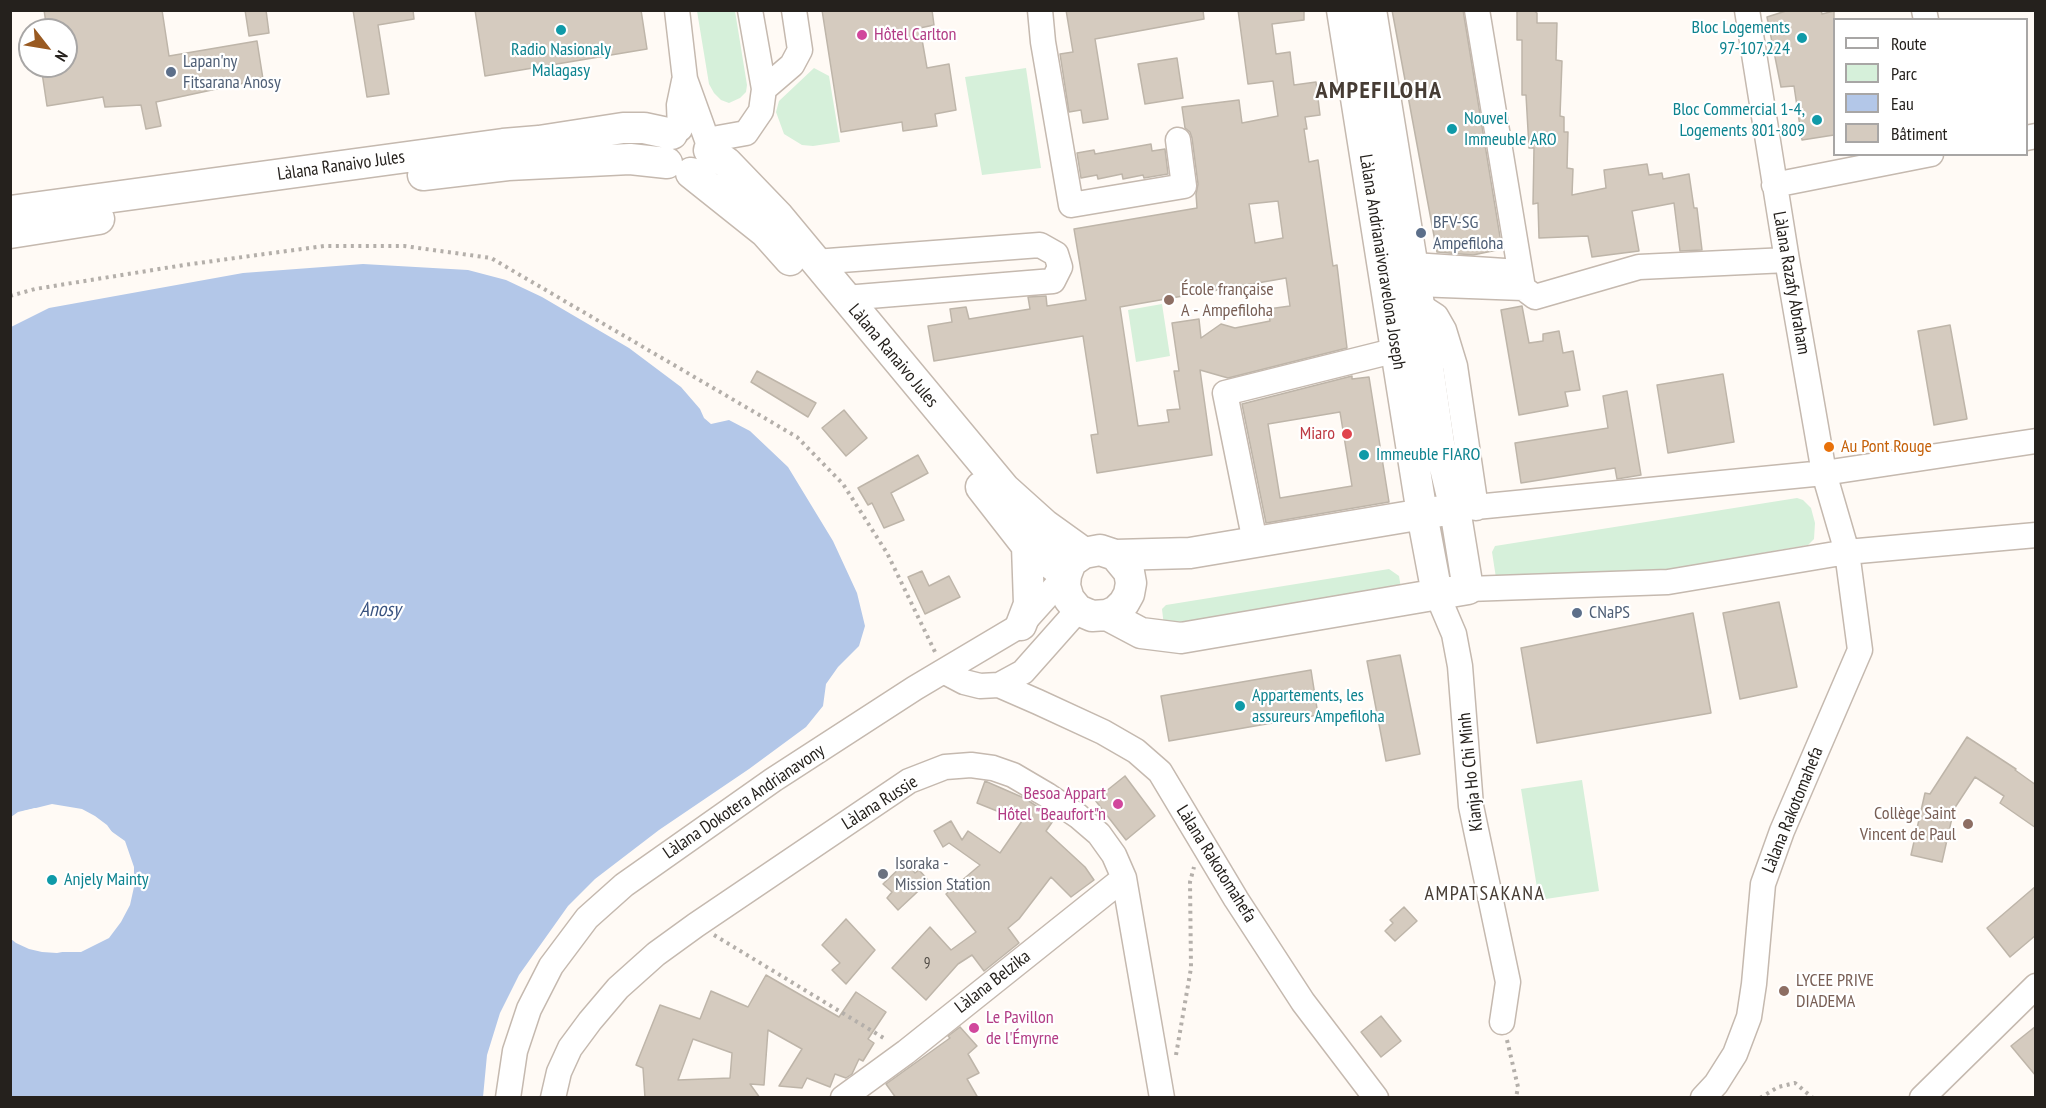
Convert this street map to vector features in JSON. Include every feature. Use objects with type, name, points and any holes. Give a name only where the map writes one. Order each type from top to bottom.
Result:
[{"type":"main road","name":"Làlana Andrianaivoravelona Joseph","points":[[1342,10],[1422,514]]},
{"type":"main road","name":"Làlana Andrianaivoravelona Joseph","points":[[1371,10],[1439,443],[1466,508]]},
{"type":"main road","name":"Làlana Ranaivo Jules","points":[[10,211],[491,145],[539,141],[623,128],[644,128],[727,163],[764,202],[1005,489],[1045,525],[1075,564]]},
{"type":"main road","name":"Làlana Ranaivo Jules","points":[[10,233],[203,202],[508,165],[630,159],[688,148]]},
{"type":"main road","name":"Làlana Ranaivo Jules","points":[[688,148],[810,281],[990,497],[1027,546],[1075,564]]},
{"type":"main road","points":[[1107,615],[1141,633],[1181,638],[1468,589],[1466,508],[1190,554],[1115,555],[1100,550],[1075,564],[1065,586],[1069,599],[1078,610],[1092,616],[1107,615],[1116,611],[1124,603],[1131,583],[1129,572],[1115,555]]},
{"type":"main road","name":"Kianja Ho Chi Minh","points":[[1422,514],[1437,594]]},
{"type":"main road","points":[[1021,625],[1029,604],[1027,546]]},
{"type":"street","points":[[677,10],[685,79],[688,148],[746,133],[761,111],[764,89],[750,10]]},
{"type":"street","points":[[764,89],[792,65],[800,50],[794,10]]},
{"type":"street","points":[[1040,10],[1043,42],[1071,205],[1184,186],[1178,140]]},
{"type":"street","points":[[1477,10],[1521,280],[1535,297],[1639,267],[1786,260]]},
{"type":"street","name":"Làlana Razafy Abraham","points":[[1747,10],[1786,260],[1824,473],[1847,552]]},
{"type":"street","points":[[1774,185],[1921,156]]},
{"type":"street","points":[[815,262],[1040,245],[1056,254],[1060,267],[1053,281],[845,298]]},
{"type":"street","points":[[1416,285],[1521,280]]},
{"type":"street","points":[[1256,542],[1225,393],[1397,350]]},
{"type":"street","points":[[1466,508],[1824,473],[2036,441]]},
{"type":"street","points":[[1468,589],[1668,582],[1847,552],[2036,535]]},
{"type":"street","name":"Làlana Rakotomahefa","points":[[1703,1098],[1716,1084],[1735,1054],[1749,1017],[1763,884],[1782,831],[1860,650],[1847,552]]},
{"type":"street","name":"Làlana Dokotera Andrianavony","points":[[508,1098],[515,1051],[529,1008],[551,966],[587,918],[624,885],[773,780],[915,688],[1021,625],[1075,564]]},
{"type":"street","name":"Kianja Ho Chi Minh","points":[[1437,594],[1454,634],[1460,666],[1471,806],[1508,982],[1502,1022]]},
{"type":"street","points":[[945,672],[964,682],[980,686],[999,685],[1023,672],[1078,610]]},
{"type":"street","points":[[1023,672],[1038,702]]},
{"type":"street","name":"Làlana Rakotomahefa","points":[[999,685],[1103,732],[1136,751],[1160,772],[1303,1002],[1376,1098]]},
{"type":"street","name":"Làlana Russie","points":[[553,1098],[570,1048],[618,988],[656,954],[696,924],[909,781],[945,767],[971,765],[993,768],[1013,775],[1047,795],[1078,816],[1099,834],[1114,855],[1124,878],[1162,1098]]},
{"type":"street","name":"Làlana Belzika","points":[[858,1093],[1124,878]]},
{"type":"street","points":[[1922,1098],[2036,986]]},
{"type":"path","points":[[10,296],[35,289],[172,266],[324,246],[404,246],[491,258],[797,437],[843,484],[887,553],[945,672]]},
{"type":"path","points":[[1174,1066],[1191,968],[1190,882],[1197,853],[1204,846]]},
{"type":"path","points":[[696,924],[906,1052]]},
{"type":"path","points":[[1502,1022],[1518,1087],[1516,1098]]},
{"type":"path","points":[[1760,1098],[1778,1087],[1795,1083],[1813,1098]]},
{"type":"green space","points":[[697,11],[735,11],[747,85],[746,92],[740,98],[729,103],[721,100],[709,84]]},
{"type":"green space","points":[[814,68],[829,76],[840,142],[813,146],[802,145],[784,134],[776,112],[779,101]]},
{"type":"green space","points":[[1026,68],[1041,168],[982,175],[965,77]]},
{"type":"green space","points":[[1162,304],[1170,356],[1136,362],[1128,310]]},
{"type":"green space","points":[[1797,498],[1803,500],[1811,508],[1815,523],[1814,539],[1808,545],[1630,576],[1498,591],[1492,552],[1495,546]]},
{"type":"green space","points":[[1389,569],[1399,576],[1404,606],[1166,644],[1162,609],[1166,605]]},
{"type":"green space","points":[[1582,780],[1599,891],[1539,900],[1521,789]]},
{"type":"water","name":"Anosy","points":[[363,264],[468,270],[506,280],[542,297],[629,348],[681,387],[711,424],[729,420],[750,431],[788,467],[833,541],[857,593],[865,626],[859,646],[838,667],[826,684],[823,706],[806,727],[659,830],[595,879],[568,906],[519,975],[500,1013],[487,1055],[483,1097],[11,1097],[10,939],[61,952],[81,952],[109,938],[130,905],[134,887],[134,867],[125,841],[94,819],[66,808],[35,808],[18,812],[11,817],[11,327],[49,308],[243,273]]},
{"type":"pier","points":[[52,804],[82,809],[95,816],[107,825],[117,839],[93,822],[65,811],[35,811],[10,820],[24,811]]},
{"type":"pier","points":[[11,936],[17,940],[37,945],[78,949],[57,953],[42,952],[16,943]]},
{"type":"building","points":[[44,10],[162,10],[169,56],[257,41],[263,79],[156,102],[161,126],[146,129],[141,105],[105,107],[103,97],[47,106],[43,78],[78,78],[78,18],[45,18]]},
{"type":"building","points":[[245,10],[266,10],[269,33],[249,36]]},
{"type":"building","points":[[353,10],[413,10],[414,19],[378,25],[389,94],[367,97]]},
{"type":"building","name":"Radio Nasionaly Malagasy","points":[[475,10],[641,10],[647,49],[485,76]]},
{"type":"building","points":[[822,10],[932,10],[934,25],[920,28],[927,68],[949,64],[956,110],[935,114],[937,126],[903,131],[902,122],[841,132]]},
{"type":"building","points":[[1066,10],[1203,10],[1204,19],[1095,39],[1108,119],[1083,123],[1081,110],[1069,112],[1060,54],[1073,52]]},
{"type":"building","points":[[1238,10],[1304,10],[1304,20],[1272,24],[1276,54],[1290,52],[1294,85],[1316,82],[1320,115],[1305,117],[1307,129],[1304,129],[1309,162],[1318,160],[1333,266],[1337,265],[1347,348],[1228,378],[1200,370],[1212,455],[1097,473],[1091,435],[1098,434],[1083,336],[934,361],[928,326],[952,322],[950,309],[966,307],[969,319],[1030,309],[1028,297],[1046,296],[1047,306],[1086,300],[1074,229],[1197,208],[1198,184],[1192,138],[1190,132],[1185,128],[1182,107],[1239,100],[1242,123],[1278,116],[1273,81],[1248,84]],"holes":[[[1278,201],[1283,238],[1255,243],[1249,204]],[[1286,278],[1290,306],[1268,309],[1270,321],[1235,328],[1221,324],[1201,338],[1199,319],[1172,323],[1179,371],[1174,371],[1180,409],[1167,410],[1169,422],[1138,426],[1120,307]]]},
{"type":"building","name":"Nouvel Immeuble ARO","points":[[1392,10],[1463,10],[1502,249],[1473,255],[1437,252]]},
{"type":"building","points":[[1517,10],[1533,10],[1537,13],[1537,23],[1557,23],[1556,60],[1562,61],[1560,116],[1564,117],[1564,132],[1568,132],[1567,168],[1573,169],[1572,195],[1606,188],[1604,170],[1647,164],[1649,175],[1662,173],[1663,179],[1689,174],[1694,208],[1697,208],[1702,250],[1680,251],[1674,203],[1632,211],[1639,251],[1592,257],[1588,236],[1539,238],[1538,203],[1533,204],[1534,148],[1529,148],[1526,95],[1522,95],[1522,40],[1517,40]]},
{"type":"building","name":"Bloc Logements 97-107,224","points":[[1789,10],[1821,10],[1822,14],[1834,11],[1833,135],[1802,140],[1794,86],[1781,87],[1767,17]]},
{"type":"building","points":[[1177,58],[1183,98],[1145,104],[1138,64]]},
{"type":"building","points":[[1151,144],[1152,151],[1165,149],[1168,174],[1123,179],[1122,174],[1098,179],[1097,175],[1081,178],[1077,153],[1094,150],[1095,154]]},
{"type":"building","points":[[1522,306],[1529,343],[1543,341],[1543,334],[1559,331],[1563,353],[1573,351],[1580,390],[1565,392],[1568,406],[1519,415],[1501,310]]},
{"type":"building","points":[[1950,325],[1967,419],[1934,425],[1918,331]]},
{"type":"building","points":[[757,371],[816,403],[808,417],[751,382]]},
{"type":"building","points":[[1723,374],[1734,442],[1668,453],[1657,385]]},
{"type":"building","name":"Immeuble FIARO","points":[[1352,376],[1352,379],[1369,377],[1389,502],[1266,523],[1242,404]],"holes":[[[1340,412],[1352,486],[1280,498],[1268,424]]]},
{"type":"building","points":[[1627,391],[1641,475],[1617,479],[1615,468],[1521,483],[1515,443],[1608,428],[1603,396]]},
{"type":"building","points":[[844,410],[867,438],[846,456],[822,428]]},
{"type":"building","points":[[918,455],[928,473],[891,493],[904,520],[884,528],[872,503],[868,505],[858,488]]},
{"type":"building","points":[[922,571],[929,586],[949,576],[960,597],[925,614],[908,577]]},
{"type":"building","points":[[1779,602],[1797,687],[1740,699],[1723,613]]},
{"type":"building","points":[[1693,613],[1711,713],[1537,743],[1521,648]]},
{"type":"building","points":[[1400,655],[1420,754],[1386,761],[1367,661]]},
{"type":"building","name":"Appartements, les assureurs Ampefiloha","points":[[1311,670],[1318,715],[1169,741],[1161,696]]},
{"type":"building","points":[[1967,737],[2036,785],[2036,828],[2000,803],[2004,796],[1975,777],[1954,809],[1942,862],[1911,855],[1925,793],[1930,794]]},
{"type":"building","points":[[1125,776],[1155,816],[1126,840],[1095,800]]},
{"type":"building","points":[[985,781],[1024,798],[1055,818],[1046,831],[1085,867],[1094,880],[1071,897],[1051,877],[1019,919],[1008,928],[1019,943],[984,971],[972,955],[958,964],[926,1000],[892,968],[930,927],[951,950],[976,932],[946,894],[980,865],[949,843],[943,847],[934,831],[951,821],[962,840],[968,831],[1000,853],[1022,821],[977,803]]},
{"type":"building","points":[[906,862],[915,873],[919,870],[929,881],[898,910],[887,898],[892,892],[883,884]]},
{"type":"building","points":[[2036,886],[2036,935],[2010,957],[1987,928]]},
{"type":"building","points":[[1404,907],[1417,921],[1395,941],[1385,931],[1393,923],[1390,920]]},
{"type":"building","points":[[846,919],[875,950],[846,984],[832,970],[840,963],[822,945]]},
{"type":"building","points":[[766,975],[839,1017],[856,992],[886,1012],[868,1039],[874,1043],[863,1061],[859,1059],[852,1074],[846,1078],[835,1074],[830,1087],[807,1078],[802,1088],[779,1086],[802,1049],[768,1030],[764,1085],[750,1084],[760,1098],[645,1098],[643,1068],[636,1065],[660,1005],[700,1019],[711,991],[748,1007]],"holes":[[[693,1039],[732,1053],[730,1078],[678,1080]]]},
{"type":"building","points":[[1381,1016],[1401,1041],[1381,1057],[1361,1032]]},
{"type":"building","points":[[2036,1026],[2036,1076],[2011,1046]]},
{"type":"building","points":[[960,1027],[977,1046],[968,1054],[979,1073],[967,1079],[978,1098],[896,1098],[886,1084],[950,1038],[948,1036]]},
{"type":"place","name":"Radio Nasionaly Malagasy","points":[[561,30]]},
{"type":"place","name":"Hôtel Carlton","points":[[862,35]]},
{"type":"place","name":"Bloc Logements 97-107,224","points":[[1802,38]]},
{"type":"place","name":"Lapan'ny Fitsarana Anosy","points":[[171,72]]},
{"type":"place","name":"Bloc Commercial 1-4, Logements 801-809","points":[[1817,120]]},
{"type":"place","name":"Nouvel Immeuble ARO","points":[[1452,129]]},
{"type":"place","name":"BFV-SG Ampefiloha","points":[[1421,233]]},
{"type":"place","name":"École française A - Ampefiloha","points":[[1169,300]]},
{"type":"place","name":"Miaro","points":[[1347,434]]},
{"type":"place","name":"Au Pont Rouge","points":[[1829,447]]},
{"type":"place","name":"Immeuble FIARO","points":[[1364,455]]},
{"type":"place","name":"CNaPS","points":[[1577,613]]},
{"type":"place","name":"Appartements, les assureurs Ampefiloha","points":[[1240,706]]},
{"type":"place","name":"Besoa Appart Hôtel \"Beaufort\"n","points":[[1118,804]]},
{"type":"place","name":"Collège Saint Vincent de Paul","points":[[1968,824]]},
{"type":"place","name":"Isoraka - Mission Station","points":[[883,874]]},
{"type":"place","name":"Anjely Mainty","points":[[52,880]]},
{"type":"place","name":"LYCEE PRIVE DIADEMA","points":[[1784,991]]},
{"type":"place","name":"Le Pavillon de l'Émyrne","points":[[974,1028]]},
{"type":"district","name":"AMPEFILOHA","points":[[1379,91]]},
{"type":"district","name":"AMPATSAKANA","points":[[1485,894]]}]
